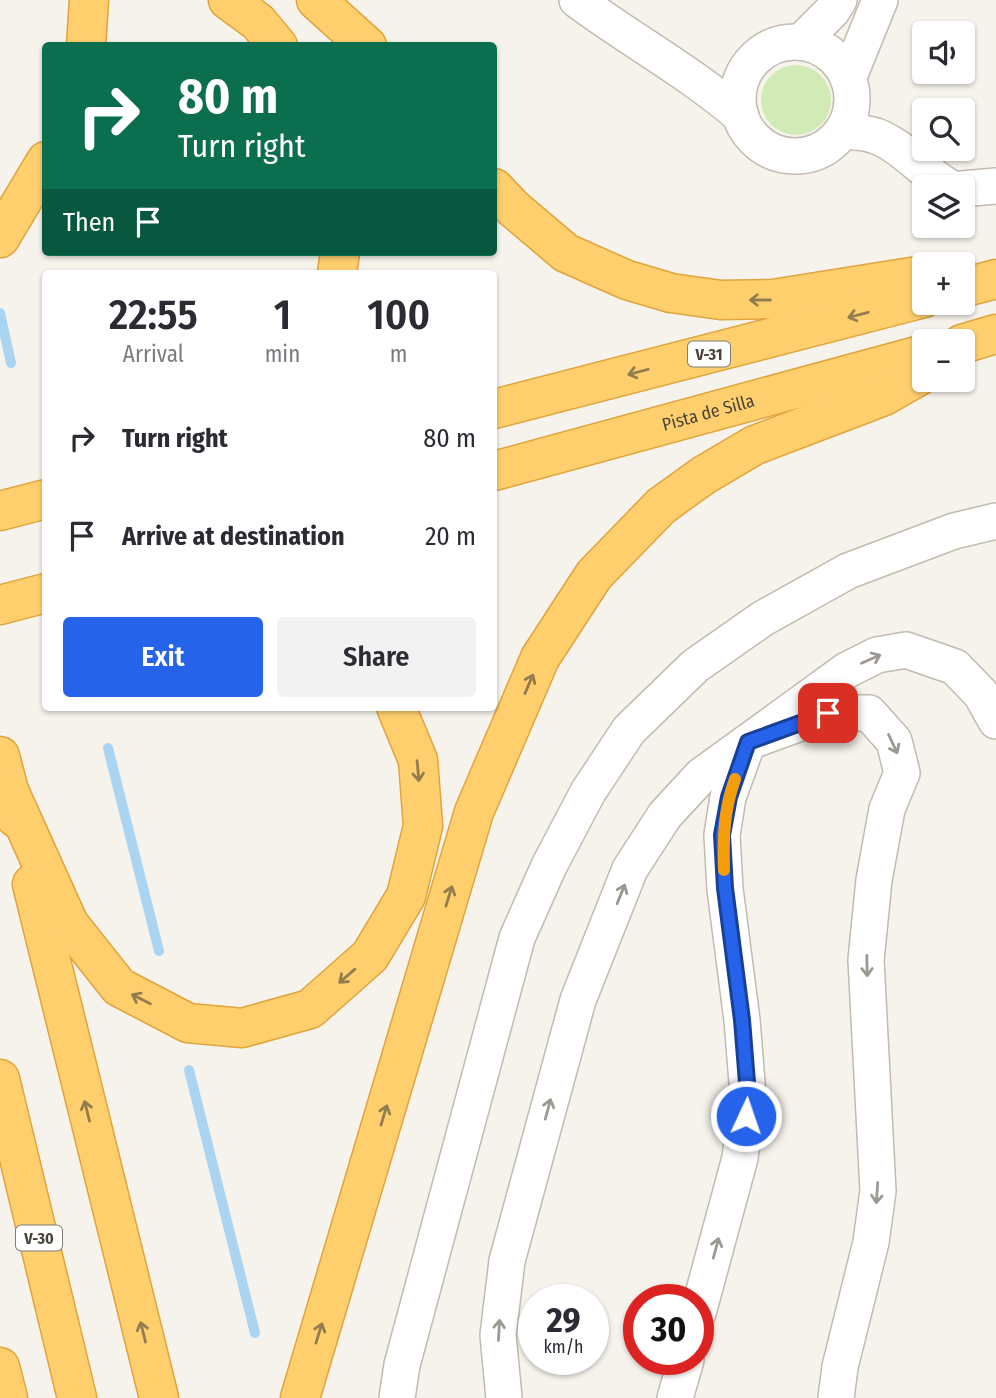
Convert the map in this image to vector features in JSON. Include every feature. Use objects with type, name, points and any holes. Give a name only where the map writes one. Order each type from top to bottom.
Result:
[{"type":"highway","points":[[86,42],[89,0]]},
{"type":"highway","points":[[228,0],[258,22],[275,42]]},
{"type":"highway","points":[[316,0],[363,42]]},
{"type":"highway","points":[[341,0],[374,42]]},
{"type":"highway","points":[[0,238],[42,168]]},
{"type":"highway","points":[[497,191],[566,253],[626,280],[671,293],[721,300],[773,299],[912,277]]},
{"type":"highway","points":[[975,267],[996,264]]},
{"type":"highway","points":[[975,285],[996,279]]},
{"type":"highway","name":"V-31","points":[[497,409],[912,301]]},
{"type":"highway","name":"Pista de Silla","points":[[497,470],[912,357]]},
{"type":"highway","points":[[300,1398],[474,812],[540,658],[594,575],[661,506],[704,475],[755,445],[884,396],[912,380]]},
{"type":"highway","points":[[0,511],[42,500]]},
{"type":"highway","points":[[0,537],[42,526]]},
{"type":"highway","points":[[14,616],[42,596]]},
{"type":"highway","points":[[10,793],[69,925],[119,988],[188,1023],[242,1028],[310,1009],[370,957],[406,896],[423,826],[418,760],[398,711]]},
{"type":"highway","points":[[0,756],[159,1398]]},
{"type":"highway","name":"V-30","points":[[0,1079],[77,1398]]},
{"type":"highway","points":[[0,1367],[8,1398]]},
{"type":"street","points":[[577,0],[709,88],[741,116]]},
{"type":"street","points":[[801,42],[839,0]]},
{"type":"street","points":[[848,79],[880,0]]},
{"type":"street","points":[[801,42],[819,47],[834,57],[846,72],[852,89],[852,109],[834,142],[817,152],[799,156],[780,154],[763,146],[749,133],[741,116],[738,97],[742,79],[751,63],[765,50],[782,43],[801,42]]},
{"type":"street","points":[[842,131],[876,136],[917,162],[931,175]]},
{"type":"street","points":[[975,188],[996,186]]},
{"type":"street","points":[[397,1398],[402,1364],[517,938],[549,866],[588,792],[629,730],[695,666],[762,619],[848,571],[954,531],[996,521]]},
{"type":"street","points":[[504,1398],[498,1335],[507,1261],[578,1000],[631,869],[666,815],[701,776],[847,670],[877,655],[906,650],[955,667],[981,694],[996,721]]},
{"type":"street","points":[[748,742],[828,713],[869,713],[894,741],[902,773],[887,809],[874,880],[866,960],[878,1191],[871,1242],[840,1367],[836,1398]]},
{"type":"street","points":[[706,1284],[740,1158],[748,1095],[742,1020],[725,888],[722,835],[729,797],[748,742]]},
{"type":"street","points":[[676,1398],[682,1375]]},
{"type":"green space","points":[[803,65],[816,71],[825,80],[829,86],[829,114],[821,125],[810,133],[789,135],[771,125],[763,114],[761,93],[771,75],[782,67]]},
{"type":"waterway","points":[[0,313],[11,363]]},
{"type":"waterway","points":[[108,748],[159,951]]},
{"type":"waterway","points":[[189,1070],[255,1333]]},
{"type":"slow traffic","points":[[724,870],[722,835],[735,779]]},
{"type":"route","points":[[746,1116],[748,1095],[742,1020],[725,888],[722,835],[729,797],[748,742],[828,713]]}]
